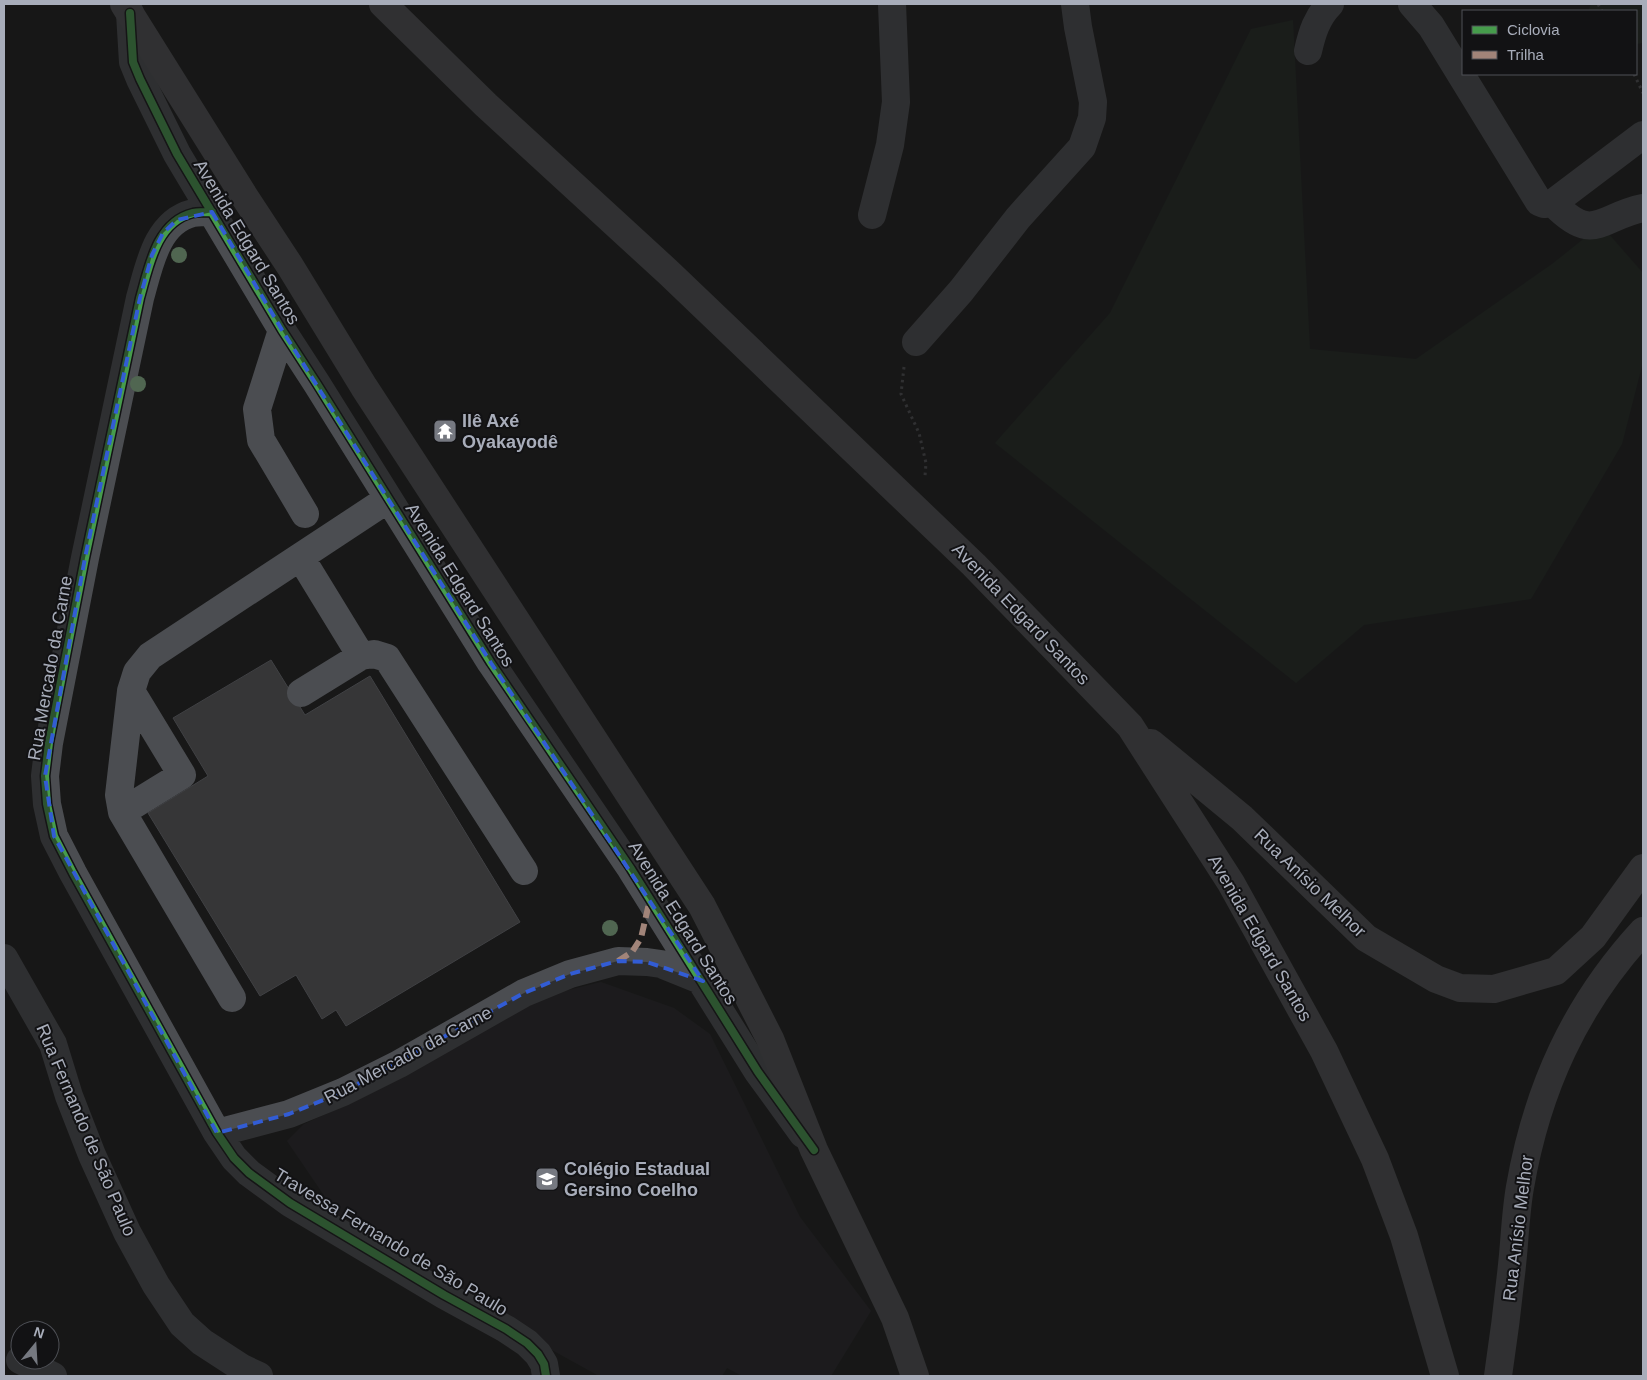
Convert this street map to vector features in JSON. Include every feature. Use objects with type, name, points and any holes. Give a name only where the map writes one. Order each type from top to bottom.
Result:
[{"type":"main road","name":"Avenida Edgard Santos","points":[[383,4],[486,105],[669,273],[974,566],[1130,726],[1231,884],[1324,1051],[1375,1159],[1404,1236],[1445,1376]]},
{"type":"main road","name":"Avenida Edgard Santos","points":[[127,9],[290,266],[364,387],[702,906],[770,1039],[814,1150],[895,1318],[915,1376]]},
{"type":"main road","name":"Rua Anísio Melhor","points":[[1130,726],[1242,818],[1366,938],[1436,978],[1460,988],[1494,989],[1556,971],[1593,936],[1643,868]]},
{"type":"main road","name":"Rua Anísio Melhor","points":[[1498,1376],[1505,1330],[1519,1189],[1529,1142],[1541,1100],[1558,1060],[1587,1004],[1601,982],[1643,931]]},
{"type":"street","points":[[872,215],[890,145],[896,102],[892,4]]},
{"type":"street","points":[[916,342],[961,291],[1018,218],[1082,146],[1092,118],[1093,102],[1075,4]]},
{"type":"street","points":[[1308,50],[1313,31],[1323,11],[1330,4]]},
{"type":"street","points":[[1412,4],[1431,26],[1536,198],[1544,204],[1553,203],[1643,135]]},
{"type":"street","name":"Avenida Edgard Santos","points":[[127,9],[133,62],[140,80],[177,154],[282,330],[491,663],[626,862],[758,1072],[814,1150]]},
{"type":"street","points":[[1553,203],[1568,218],[1577,223],[1590,226],[1601,225],[1633,210],[1643,208]]},
{"type":"street","name":"Rua Mercado da Carne","points":[[212,212],[193,213],[177,220],[163,233],[152,256],[138,307],[84,567],[49,743],[46,776],[47,804],[54,836],[216,1133],[289,1114],[343,1092],[399,1064],[524,993],[570,974],[618,961],[647,962],[661,964],[702,982]]},
{"type":"street","points":[[282,330],[257,409],[258,422],[261,440],[305,514]]},
{"type":"street","points":[[232,998],[122,812],[119,795],[131,691],[137,672],[150,656],[388,499]]},
{"type":"street","points":[[301,558],[361,656]]},
{"type":"street","points":[[300,693],[361,656],[374,654],[387,658],[524,871]]},
{"type":"street","points":[[122,812],[182,775],[131,691]]},
{"type":"street","name":"Rua Fernando de São Paulo","points":[[4,958],[53,1044],[69,1096],[92,1155],[127,1232],[156,1285],[182,1324],[202,1342],[245,1374]]},
{"type":"street","name":"Travessa Fernando de São Paulo","points":[[216,1133],[234,1158],[249,1173],[290,1203],[527,1343],[538,1354],[544,1364],[546,1376]]},
{"type":"street","points":[[41,1370],[53,1376]]},
{"type":"path","points":[[1634,75],[1643,93]]},
{"type":"path","points":[[916,342],[904,365],[901,394],[919,433],[926,463],[920,514]]},
{"type":"highlighted area","points":[[212,212],[282,330],[491,663],[703,981],[647,962],[618,961],[570,974],[524,993],[343,1092],[289,1114],[217,1133],[54,836],[45,776],[85,558],[140,298],[152,255],[163,233],[177,220]]},
{"type":"shaded area","points":[[1591,4],[1643,4],[1643,43],[1637,44],[1637,10],[1589,9]]},
{"type":"shaded area","points":[[1293,20],[1310,349],[1416,359],[1552,264],[1601,225],[1643,273],[1643,362],[1622,444],[1531,599],[1364,625],[1296,683],[995,443],[1110,313],[1251,29]]},
{"type":"shaded area","name":"Colégio Estadual Gersino Coelho","points":[[601,982],[674,1008],[710,1034],[800,1217],[871,1311],[831,1376],[742,1376],[727,1368],[722,1376],[599,1376],[355,1241],[287,1141],[304,1124],[365,1096],[519,1002]]},
{"type":"building","points":[[271,660],[305,715],[370,676],[520,922],[346,1026],[336,1010],[322,1019],[296,975],[260,996],[148,813],[208,776],[173,718]]},
{"type":"marked path","points":[[618,961],[632,952],[641,938],[650,899]]},
{"type":"cycle path","points":[[130,13],[133,62],[140,79],[177,154],[282,330],[491,663],[631,869],[758,1072],[814,1150]]},
{"type":"cycle path","points":[[212,212],[193,213],[180,218],[170,226],[156,247],[140,298],[85,558],[49,743],[45,776],[47,804],[54,836],[217,1133],[234,1158],[249,1173],[290,1203],[527,1343],[538,1354],[544,1364],[546,1376]]},
{"type":"place","name":"Ilê Axé Oyakayodê","points":[[445,431]]},
{"type":"place","name":"Colégio Estadual Gersino Coelho","points":[[547,1179]]}]
